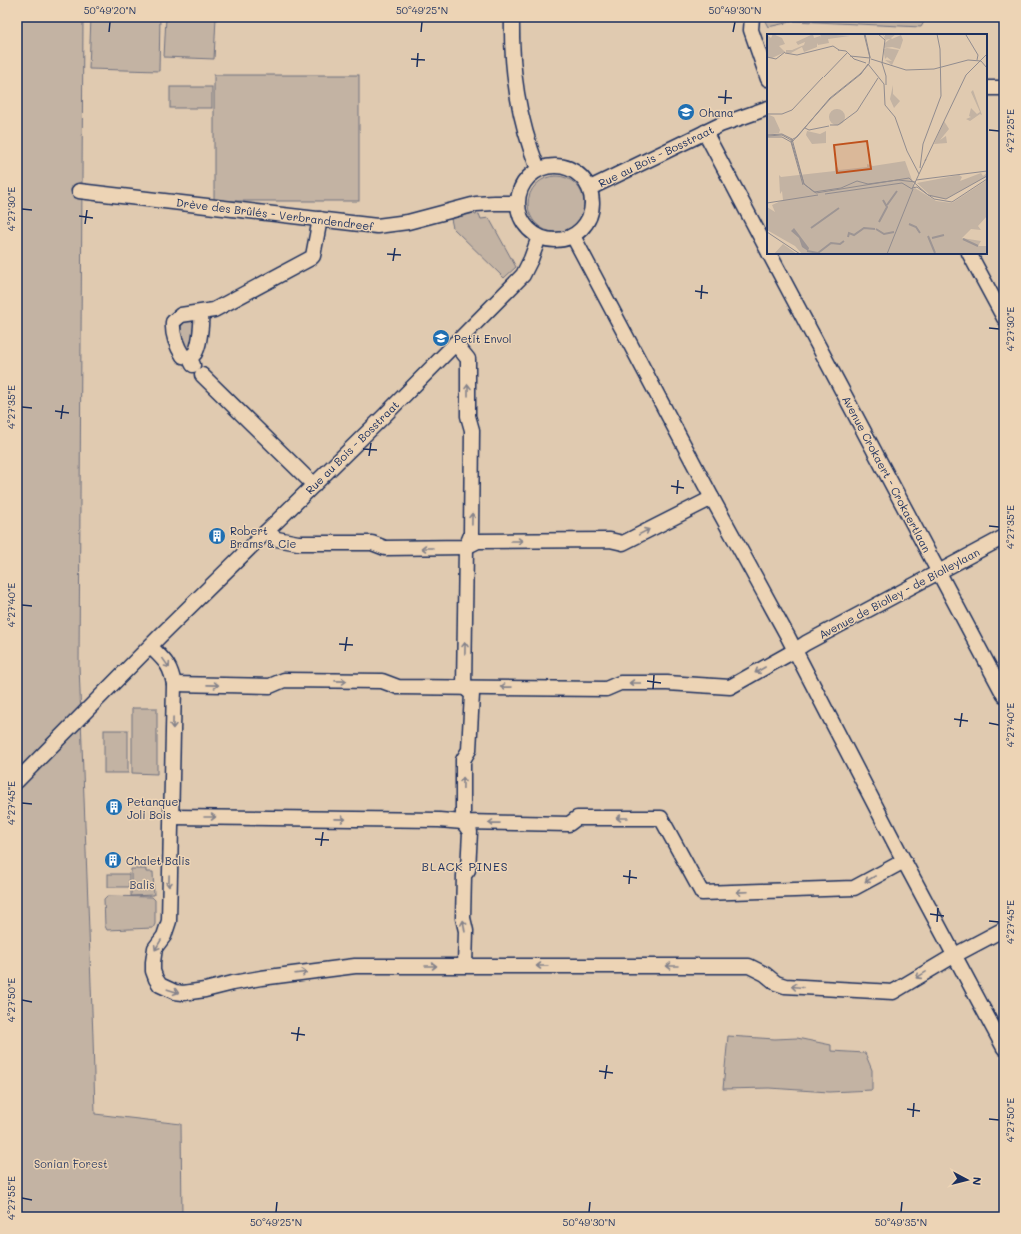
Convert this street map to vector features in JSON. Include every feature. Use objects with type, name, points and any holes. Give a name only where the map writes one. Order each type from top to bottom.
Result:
[{"type":"street","points":[[512,17],[513,70],[519,111],[538,169]]},
{"type":"street","points":[[752,17],[751,30],[767,77]]},
{"type":"street","points":[[987,88],[1004,88]]},
{"type":"street","name":"Rue au Bois - Bosstraat","points":[[590,188],[720,125],[767,108]]},
{"type":"street","name":"Avenue Crokaert - Crokaertlaan","points":[[705,132],[767,248]]},
{"type":"street","points":[[550,165],[562,166],[574,170],[583,178],[590,188],[593,201],[591,215],[584,227],[573,236],[562,240],[551,240],[540,237],[530,232],[523,223],[519,214],[517,203],[520,189],[527,177],[538,169],[550,165]]},
{"type":"street","name":"Drève des Brûlés - Verbrandendreef","points":[[79,191],[377,226],[408,222],[476,204],[517,203]]},
{"type":"street","points":[[314,485],[195,366],[182,356],[177,347],[173,331],[173,322],[181,315],[214,310],[311,258],[313,256],[320,219]]},
{"type":"street","points":[[573,236],[1004,1048]]},
{"type":"street","name":"Rue au Bois - Bosstraat","points":[[17,781],[523,275],[540,237]]},
{"type":"street","name":"Avenue Crokaert - Crokaertlaan","points":[[770,254],[1004,695]]},
{"type":"street","points":[[970,254],[1004,318]]},
{"type":"street","points":[[195,366],[193,356],[196,351],[202,321],[201,313]]},
{"type":"street","points":[[455,343],[468,359],[468,416],[472,430],[472,535],[466,548],[464,687],[472,694],[469,750],[463,760],[462,822],[470,832],[468,870],[464,875],[463,918],[466,930],[465,965]]},
{"type":"street","points":[[266,532],[277,539],[298,543],[372,543],[385,548],[466,548],[478,541],[610,540],[624,543],[712,498]]},
{"type":"street","name":"Avenue de Biolley - de Biolleylaan","points":[[174,684],[270,686],[284,680],[382,681],[398,687],[606,689],[620,683],[666,683],[730,687],[806,643],[1004,537]]},
{"type":"street","points":[[151,647],[168,664],[174,684],[168,921],[164,936],[155,948],[153,971],[160,984],[175,992],[184,994],[261,978],[355,966],[465,965],[749,966],[765,974],[776,983],[789,987],[893,992],[955,955],[1004,930]]},
{"type":"street","points":[[171,817],[439,820],[462,822],[569,824],[577,818],[661,818],[702,893],[854,888],[904,860]]},
{"type":"green space","name":"Sonian Forest","points":[[17,17],[83,17],[79,665],[95,1114],[181,1124],[182,1217],[17,1217]]},
{"type":"green space","points":[[91,17],[160,17],[159,71],[89,69]]},
{"type":"green space","points":[[166,17],[216,17],[214,59],[164,57]]},
{"type":"green space","points":[[528,17],[588,17],[588,21],[528,20]]},
{"type":"green space","points":[[763,17],[927,17],[921,27],[795,21],[768,27]]},
{"type":"green space","points":[[214,75],[359,75],[359,201],[214,201]]},
{"type":"green space","points":[[170,87],[212,87],[212,108],[170,108]]},
{"type":"green space","points":[[550,176],[562,176],[572,180],[580,188],[584,198],[584,210],[580,220],[572,228],[562,232],[550,232],[540,228],[532,220],[528,210],[528,198],[532,188],[540,180]]},
{"type":"green space","points":[[474,213],[475,215],[479,214],[481,219],[489,218],[516,267],[504,278],[453,228],[451,219]]},
{"type":"green space","points":[[186,321],[195,322],[192,347],[189,349],[185,348],[181,329],[182,324]]},
{"type":"green space","points":[[132,708],[157,708],[157,774],[132,773]]},
{"type":"green space","points":[[104,730],[128,730],[128,773],[104,773]]},
{"type":"green space","name":"Balis","points":[[131,869],[146,869],[146,872],[153,872],[154,895],[131,896]]},
{"type":"green space","points":[[108,874],[129,874],[129,887],[108,887]]},
{"type":"green space","points":[[107,896],[152,897],[155,900],[155,924],[153,928],[107,930],[105,926],[104,899]]},
{"type":"green space","points":[[728,1036],[775,1039],[797,1038],[831,1045],[831,1051],[865,1053],[872,1070],[872,1090],[829,1092],[769,1088],[723,1089]]},
{"type":"place","name":"Ohana","points":[[686,112]]},
{"type":"place","name":"Petit Envol","points":[[441,338]]},
{"type":"place","name":"Robert Brams & Cie","points":[[217,536]]},
{"type":"place","name":"Petanque Joli Bois","points":[[114,807]]},
{"type":"place","name":"Chalet Balis","points":[[113,860]]},
{"type":"district","name":"BLACK PINES","points":[[465,866]]}]
